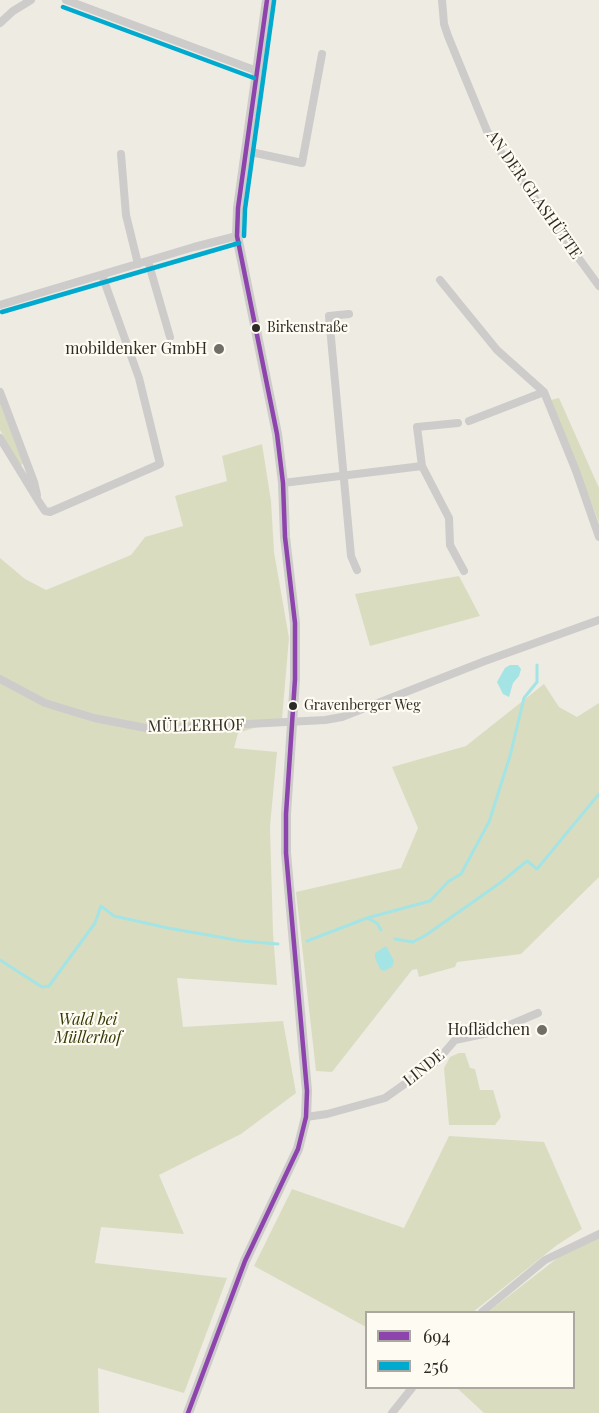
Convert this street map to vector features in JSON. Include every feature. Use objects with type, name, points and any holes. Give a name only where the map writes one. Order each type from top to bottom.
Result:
[{"type":"main road","points":[[188,1413],[244,1264],[298,1149],[306,1117],[307,1091],[286,853],[286,814],[295,679],[295,623],[285,537],[283,483],[277,434],[237,236],[238,208],[267,4]]},
{"type":"street","points":[[0,23],[13,11],[31,0]]},
{"type":"street","points":[[66,0],[257,71]]},
{"type":"street","name":"AN DER GLASHÜTTE","points":[[442,0],[442,14],[448,36],[488,131],[599,286]]},
{"type":"street","points":[[246,151],[303,163],[322,54]]},
{"type":"street","points":[[121,154],[126,215],[138,264]]},
{"type":"street","points":[[0,305],[237,236]]},
{"type":"street","points":[[148,261],[170,337]]},
{"type":"street","points":[[0,438],[45,511],[50,512],[160,464],[139,378],[102,275]]},
{"type":"street","points":[[440,280],[497,350],[544,392],[576,471],[599,537]]},
{"type":"street","points":[[349,314],[328,316],[351,556],[357,570]]},
{"type":"street","points":[[0,392],[34,482],[39,502]]},
{"type":"street","points":[[469,422],[544,392]]},
{"type":"street","points":[[458,423],[417,427],[423,466],[449,518],[450,545],[464,571]]},
{"type":"street","points":[[283,483],[423,466]]},
{"type":"street","points":[[292,722],[342,717],[484,661],[599,620]]},
{"type":"street","name":"MÜLLERHOF","points":[[0,679],[45,703],[94,718],[150,729],[292,722]]},
{"type":"street","name":"LINDE","points":[[306,1117],[335,1112],[385,1098],[437,1061],[455,1040],[493,1032],[538,1013]]},
{"type":"street","points":[[483,1311],[545,1260],[599,1234]]},
{"type":"street","points":[[392,1413],[411,1389]]},
{"type":"green space","points":[[559,398],[599,488],[599,523],[551,400]]},
{"type":"green space","points":[[0,400],[24,463],[20,466],[0,430]]},
{"type":"green space","name":"Wald bei Müllerhof","points":[[262,444],[271,501],[274,552],[289,638],[282,719],[238,733],[234,748],[277,752],[270,826],[277,985],[177,978],[183,1027],[283,1021],[296,1093],[241,1134],[159,1175],[184,1234],[101,1227],[95,1263],[227,1278],[184,1393],[98,1368],[99,1413],[0,1413],[0,558],[25,579],[46,590],[131,555],[145,537],[183,526],[175,496],[227,481],[222,456]]},
{"type":"green space","points":[[459,576],[480,616],[370,646],[355,594]]},
{"type":"green space","points":[[544,684],[559,707],[577,717],[599,703],[599,877],[521,954],[457,962],[455,967],[419,977],[417,969],[412,970],[332,1072],[316,1071],[296,892],[401,868],[418,828],[392,767],[466,746]]},
{"type":"green space","points":[[465,1053],[470,1068],[475,1069],[480,1090],[493,1090],[501,1117],[495,1125],[449,1125],[444,1068],[450,1057]]},
{"type":"green space","points":[[449,1136],[544,1142],[582,1229],[557,1245],[474,1311],[365,1311],[365,1326],[254,1266],[292,1189],[404,1228]]},
{"type":"green space","points":[[599,1238],[599,1413],[484,1413],[458,1389],[575,1389],[575,1311],[489,1311],[564,1253]]},
{"type":"water","points":[[518,665],[521,669],[513,683],[509,697],[503,694],[497,682],[505,668]]},
{"type":"water","points":[[386,946],[394,961],[392,967],[384,971],[380,969],[375,953]]},
{"type":"waterway","points":[[367,918],[430,901],[449,881],[461,874],[489,822],[510,756],[524,698],[537,682],[537,665]]},
{"type":"waterway","points":[[395,939],[413,942],[426,935],[527,861],[537,869],[599,794]]},
{"type":"waterway","points":[[0,960],[42,987],[49,986],[95,923],[101,906],[114,916],[168,928],[242,941],[278,944]]},
{"type":"waterway","points":[[307,941],[367,918],[377,923],[381,930]]},
{"type":"transit line","name":"694","points":[[188,1413],[245,1261],[298,1149],[306,1117],[307,1091],[286,853],[286,814],[295,679],[295,623],[285,537],[283,483],[277,434],[237,236],[238,208],[267,0]]},
{"type":"transit line","name":"256","points":[[244,236],[245,209],[274,1]]},
{"type":"transit line","name":"256","points":[[63,7],[254,78]]},
{"type":"transit line","name":"256","points":[[2,312],[239,243]]},
{"type":"place","name":"Birkenstraße","points":[[256,328]]},
{"type":"place","name":"mobildenker GmbH","points":[[219,349]]},
{"type":"place","name":"Gravenberger Weg","points":[[293,706]]},
{"type":"place","name":"Hoflädchen","points":[[542,1030]]}]
